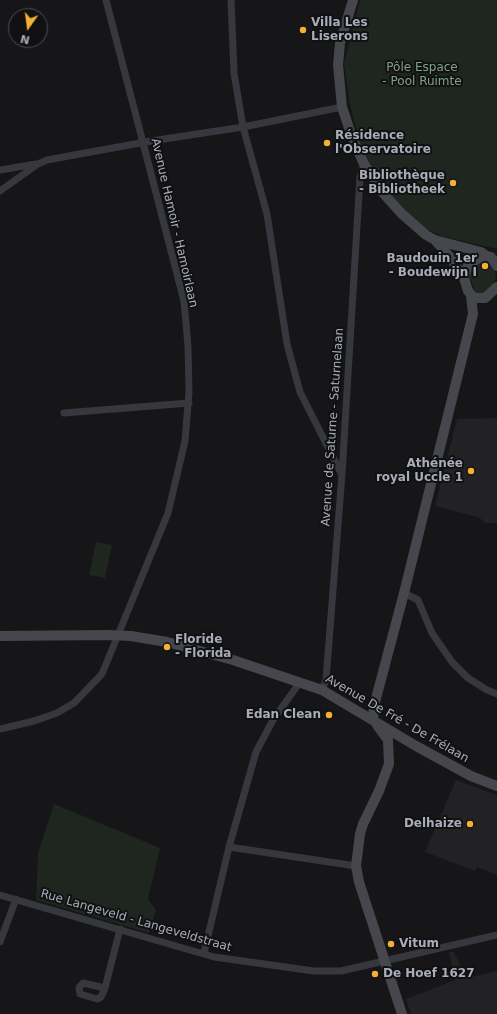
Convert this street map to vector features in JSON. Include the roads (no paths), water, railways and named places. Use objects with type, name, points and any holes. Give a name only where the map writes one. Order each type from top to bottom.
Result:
[{"type":"street","name":"Avenue Hamoir - Hamoirlaan","points":[[0,729],[34,721],[57,712],[74,703],[102,674],[168,513],[185,442],[189,403],[188,346],[184,301],[106,0]]},
{"type":"street","points":[[231,0],[234,73],[243,127],[267,214],[287,344],[298,385],[342,474]]},
{"type":"street","points":[[353,0],[340,43],[338,65],[342,107],[352,137],[364,164],[383,193],[426,235],[435,240],[481,252],[491,257],[497,266]]},
{"type":"street","points":[[0,191],[12,176],[47,160],[144,142],[243,127],[342,107]]},
{"type":"street","points":[[12,176],[38,164]]},
{"type":"street","name":"Avenue de Saturne - Saturnelaan","points":[[322,690],[326,680],[342,474],[360,177],[364,164]]},
{"type":"street","points":[[0,170],[12,176]]},
{"type":"street","points":[[402,1014],[359,882],[356,866],[360,834],[363,824],[379,791],[389,764],[388,740],[373,720],[374,706],[404,593],[473,314],[471,296],[464,278],[450,257],[435,240]]},
{"type":"street","points":[[464,278],[466,270],[472,261],[491,257]]},
{"type":"street","points":[[473,314],[478,309],[481,299],[497,287]]},
{"type":"street","points":[[471,296],[481,299]]},
{"type":"street","points":[[64,413],[189,403]]},
{"type":"street","points":[[404,593],[418,600],[432,633],[452,662],[468,678],[487,690],[497,694]]},
{"type":"street","name":"Avenue De Fré - De Frélaan","points":[[0,636],[119,635],[150,639],[201,650],[322,690],[461,771],[497,786]]},
{"type":"street","points":[[204,953],[229,847],[256,752],[273,720],[300,682]]},
{"type":"street","points":[[229,847],[356,866]]},
{"type":"street","name":"Rue Langeveld - Langeveldstraat","points":[[0,895],[204,953],[261,965],[327,971],[341,971],[497,935]]},
{"type":"street","points":[[0,942],[16,899]]},
{"type":"street","points":[[105,988],[120,929]]},
{"type":"place","name":"Villa Les Liserons","points":[[303,30]]},
{"type":"place","name":"Résidence l'Observatoire","points":[[327,143]]},
{"type":"place","name":"Bibliothèque - Bibliotheek","points":[[453,183]]},
{"type":"place","name":"Baudouin 1er - Boudewijn Ⅰ","points":[[485,266]]},
{"type":"place","name":"Athénée royal Uccle 1","points":[[471,471]]},
{"type":"place","name":"Floride - Florida","points":[[167,647]]},
{"type":"place","name":"Edan Clean","points":[[329,715]]},
{"type":"place","name":"Delhaize","points":[[470,824]]},
{"type":"place","name":"Vitum","points":[[391,944]]},
{"type":"place","name":"De Hoef 1627","points":[[375,974]]},
{"type":"park label","name":"Pôle Espace - Pool Ruimte","points":[[422,75]]}]
